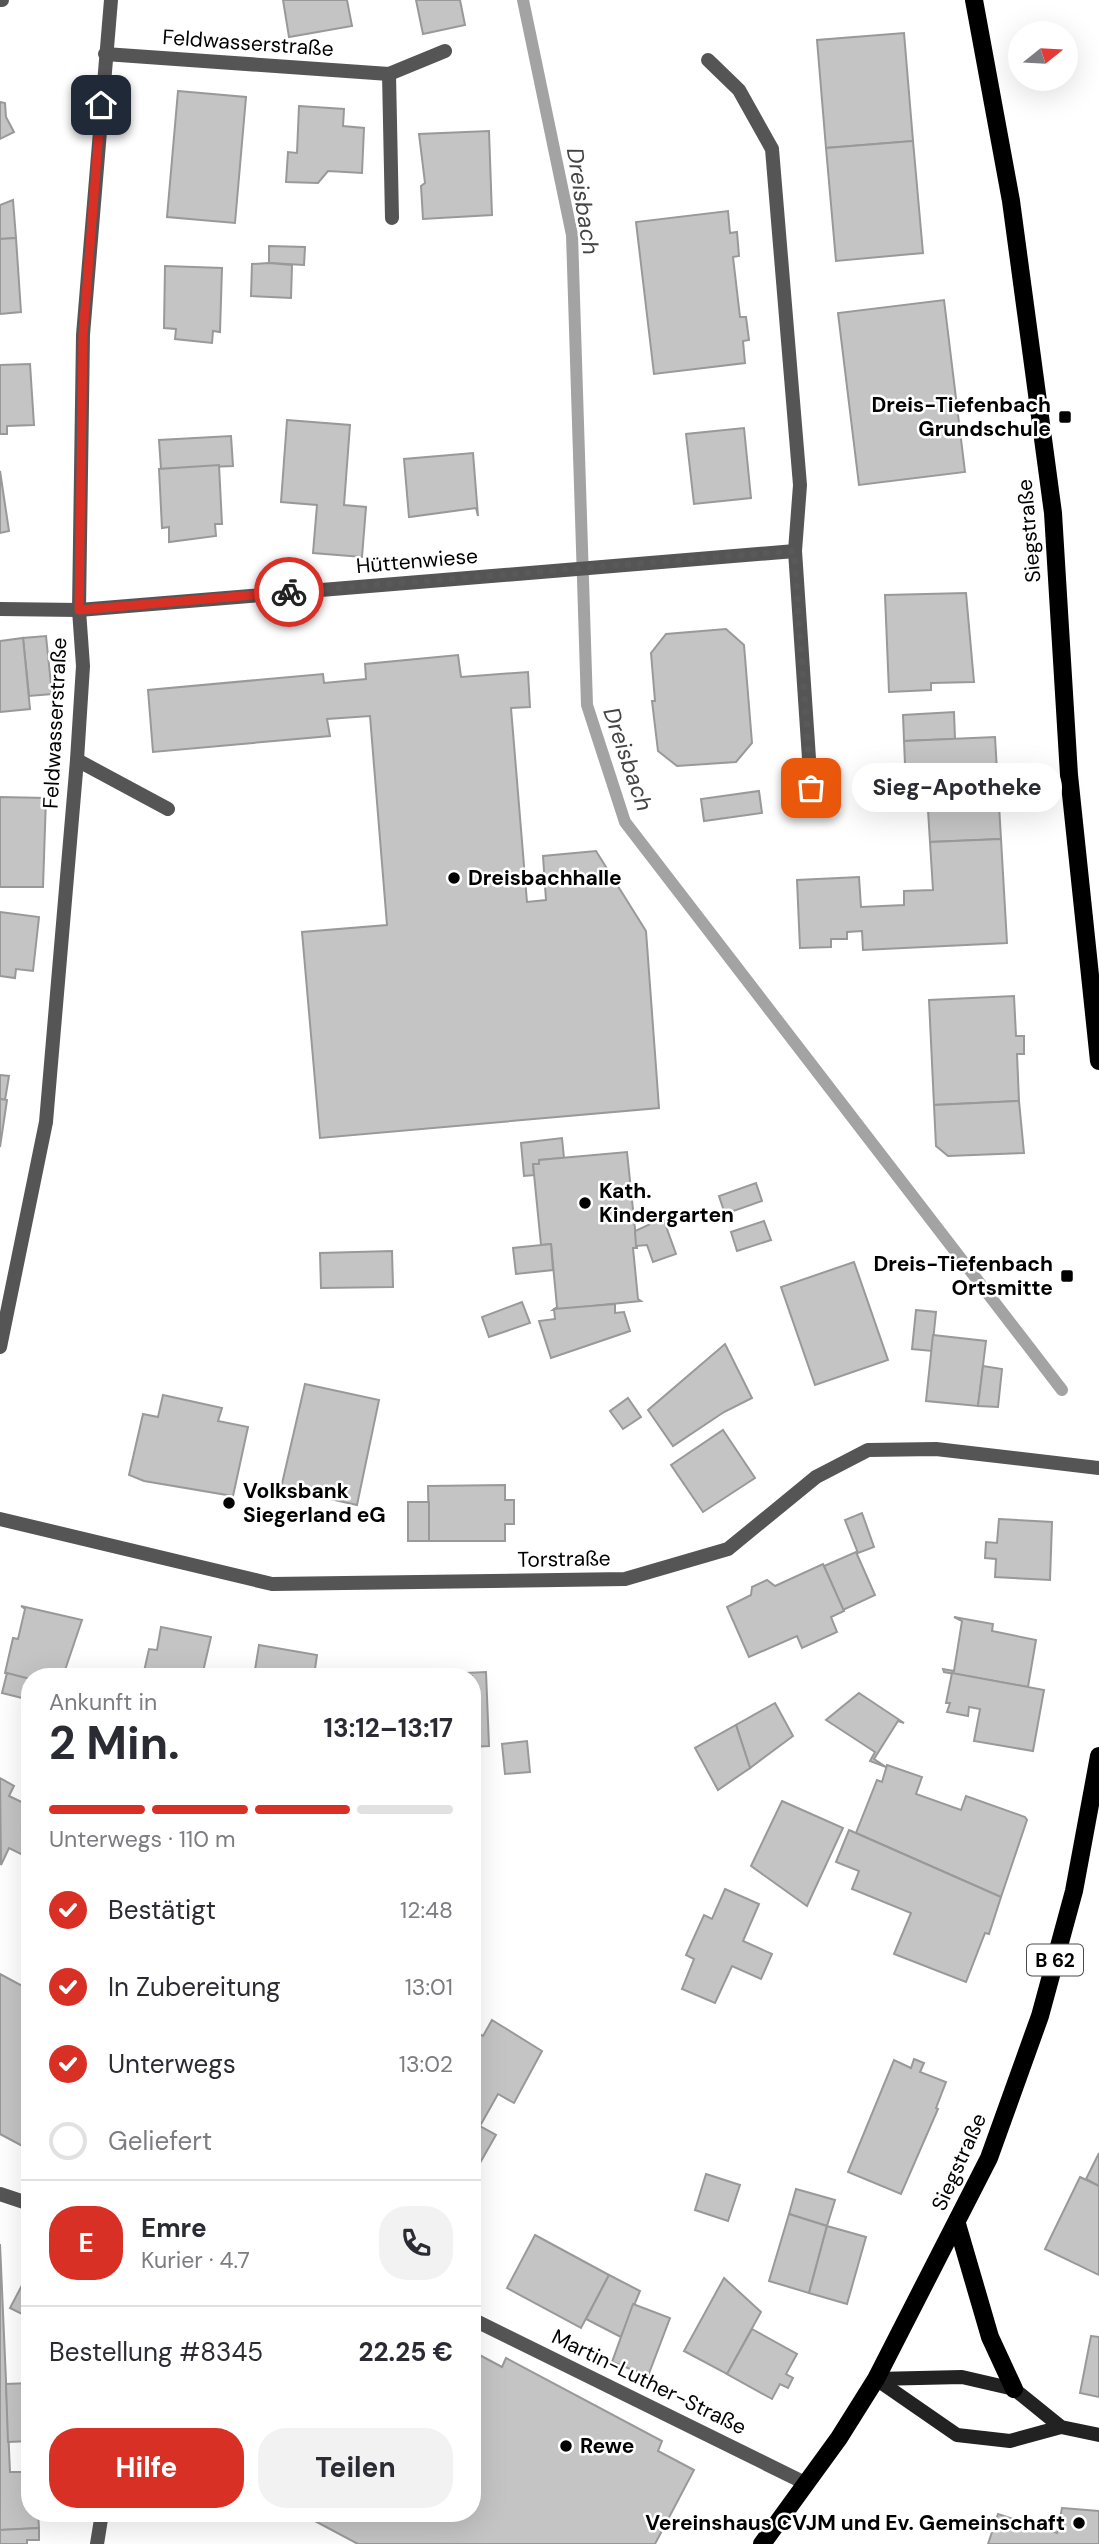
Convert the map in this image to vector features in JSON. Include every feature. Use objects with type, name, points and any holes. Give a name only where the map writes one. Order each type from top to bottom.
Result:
[{"type":"main road","name":"Siegstraße","points":[[974,0],[1011,201],[1053,513],[1069,775],[1099,1059]]},
{"type":"main road","name":"Siegstraße","points":[[762,2544],[807,2484],[876,2379],[989,2158],[1040,2016],[1074,1891],[1099,1756]]},
{"type":"main road","points":[[957,2224],[990,2337],[1014,2389]]},
{"type":"main road","points":[[876,2379],[962,2377],[1014,2389],[1061,2427],[1099,2435]]},
{"type":"main road","points":[[876,2379],[957,2435],[1010,2441],[1061,2427]]},
{"type":"street","name":"Feldwasserstraße","points":[[0,1347],[46,1122],[77,760],[83,666],[79,610],[83,335],[111,0]]},
{"type":"street","name":"Feldwasserstraße","points":[[105,54],[388,74],[445,51]]},
{"type":"street","points":[[708,60],[739,90],[772,149],[800,485],[794,551],[811,788]]},
{"type":"street","points":[[388,74],[392,218]]},
{"type":"street","name":"Hüttenwiese","points":[[0,608],[79,610],[794,551]]},
{"type":"street","points":[[77,760],[168,809]]},
{"type":"street","name":"Torstraße","points":[[0,1519],[272,1584],[625,1579],[728,1549],[816,1477],[868,1450],[936,1449],[1099,1468]]},
{"type":"street","points":[[0,2194],[21,2201]]},
{"type":"street","name":"Martin-Luther-Straße","points":[[481,2323],[807,2484]]},
{"type":"street","points":[[97,2544],[101,2522]]},
{"type":"building","points":[[283,0],[347,0],[352,26],[289,37]]},
{"type":"building","points":[[416,0],[460,0],[465,25],[423,34]]},
{"type":"building","points":[[904,33],[913,141],[826,148],[817,40]]},
{"type":"building","points":[[178,91],[246,97],[235,223],[167,217]]},
{"type":"building","points":[[0,102],[5,103],[6,117],[14,132],[0,139]]},
{"type":"building","points":[[299,106],[344,109],[343,126],[364,128],[362,173],[328,171],[318,183],[286,182],[288,152],[297,153]]},
{"type":"building","points":[[489,131],[492,215],[423,219],[421,186],[425,183],[419,134]]},
{"type":"building","points":[[913,141],[923,253],[836,261],[826,148]]},
{"type":"building","points":[[13,200],[16,238],[0,239],[0,205]]},
{"type":"building","points":[[728,211],[730,233],[737,232],[739,256],[733,257],[740,317],[746,317],[749,340],[743,341],[745,363],[654,374],[636,222]]},
{"type":"building","points":[[16,238],[21,312],[0,314],[0,239]]},
{"type":"building","points":[[269,246],[305,247],[304,265],[269,263]]},
{"type":"building","points":[[252,264],[292,265],[291,298],[251,296]]},
{"type":"building","points":[[165,266],[222,268],[220,332],[213,331],[212,343],[175,339],[176,329],[164,328]]},
{"type":"building","points":[[944,300],[965,472],[859,485],[838,313]]},
{"type":"building","points":[[30,364],[34,425],[7,426],[7,434],[0,434],[0,365]]},
{"type":"building","points":[[287,420],[350,425],[344,505],[366,507],[362,557],[313,553],[317,505],[281,502]]},
{"type":"building","points":[[744,428],[751,498],[694,504],[686,434]]},
{"type":"building","points":[[231,436],[233,466],[161,469],[159,440]]},
{"type":"building","points":[[473,453],[478,516],[476,508],[409,517],[404,459]]},
{"type":"building","points":[[219,465],[222,524],[215,524],[216,536],[169,542],[169,527],[162,528],[159,469]]},
{"type":"building","points":[[0,471],[9,531],[0,533]]},
{"type":"building","points":[[966,593],[974,682],[931,683],[931,690],[889,692],[885,595]]},
{"type":"building","points":[[726,629],[744,645],[752,743],[736,762],[677,766],[658,751],[652,701],[655,701],[651,653],[666,634]]},
{"type":"building","points":[[46,636],[52,694],[29,696],[23,638]]},
{"type":"building","points":[[23,638],[30,709],[0,712],[0,641]]},
{"type":"building","name":"Dreisbachhalle","points":[[458,655],[461,677],[528,672],[530,707],[511,708],[527,902],[546,900],[543,856],[596,851],[646,931],[659,1108],[320,1138],[302,932],[387,925],[370,716],[327,719],[330,736],[153,752],[148,690],[323,674],[324,683],[366,679],[365,664]]},
{"type":"building","points":[[954,712],[955,739],[904,741],[903,715]]},
{"type":"building","points":[[995,737],[1001,839],[930,842],[928,810],[907,810],[904,741]]},
{"type":"building","points":[[759,791],[762,813],[704,821],[701,799]]},
{"type":"building","points":[[0,797],[46,798],[43,887],[0,887]]},
{"type":"building","points":[[1001,839],[1007,943],[863,950],[862,931],[847,932],[847,939],[831,939],[831,947],[800,948],[797,880],[859,877],[861,907],[904,905],[904,891],[933,890],[930,842]]},
{"type":"building","points":[[0,912],[39,917],[33,971],[16,969],[15,978],[0,976]]},
{"type":"building","points":[[1014,996],[1016,1036],[1024,1036],[1024,1054],[1017,1054],[1019,1101],[934,1105],[929,1000]]},
{"type":"building","points":[[0,1075],[9,1076],[5,1100],[0,1099]]},
{"type":"building","points":[[0,1099],[7,1100],[0,1147]]},
{"type":"building","points":[[1019,1101],[1024,1153],[948,1156],[936,1146],[934,1105]]},
{"type":"building","points":[[562,1138],[564,1158],[539,1160],[539,1164],[533,1164],[534,1175],[524,1176],[521,1143]]},
{"type":"building","name":"Kath. Kindergarten","points":[[627,1152],[637,1248],[633,1248],[638,1299],[641,1301],[553,1310],[557,1307],[551,1244],[541,1245],[533,1164],[539,1164],[539,1160]]},
{"type":"building","points":[[756,1183],[762,1201],[725,1214],[719,1196]]},
{"type":"building","points":[[663,1218],[676,1254],[653,1262],[647,1245],[636,1246],[635,1231]]},
{"type":"building","points":[[764,1221],[771,1240],[737,1251],[731,1232]]},
{"type":"building","points":[[551,1244],[553,1270],[516,1274],[513,1248]]},
{"type":"building","points":[[392,1251],[393,1287],[321,1288],[320,1253]]},
{"type":"building","points":[[854,1262],[888,1360],[815,1385],[781,1287]]},
{"type":"building","points":[[522,1302],[530,1323],[489,1337],[482,1317]]},
{"type":"building","points":[[615,1304],[615,1313],[624,1312],[630,1331],[551,1358],[539,1321],[555,1319],[554,1309]]},
{"type":"building","points":[[916,1310],[936,1312],[932,1351],[912,1349]]},
{"type":"building","points":[[933,1335],[986,1341],[978,1406],[926,1401]]},
{"type":"building","points":[[725,1344],[752,1398],[724,1412],[673,1446],[648,1410]]},
{"type":"building","points":[[983,1366],[1002,1369],[998,1407],[978,1406]]},
{"type":"building","points":[[305,1384],[379,1400],[357,1505],[281,1488]]},
{"type":"building","points":[[163,1395],[222,1408],[218,1421],[248,1427],[233,1496],[144,1481],[129,1475],[143,1414],[158,1417]]},
{"type":"building","points":[[628,1398],[641,1417],[623,1429],[610,1411]]},
{"type":"building","points":[[723,1430],[755,1478],[703,1512],[671,1465]]},
{"type":"building","points":[[505,1485],[505,1500],[514,1500],[514,1524],[505,1524],[505,1541],[429,1541],[428,1486]]},
{"type":"building","points":[[408,1502],[429,1502],[429,1541],[408,1541]]},
{"type":"building","points":[[862,1513],[874,1547],[858,1553],[845,1520]]},
{"type":"building","points":[[999,1519],[1052,1522],[1050,1580],[995,1577],[996,1559],[985,1558],[986,1542],[997,1543]]},
{"type":"building","points":[[856,1552],[875,1595],[843,1610],[824,1566]]},
{"type":"building","points":[[823,1564],[844,1611],[831,1617],[837,1632],[802,1648],[797,1636],[749,1657],[727,1607],[751,1595],[752,1587],[767,1580],[775,1586]]},
{"type":"building","points":[[21,1606],[82,1620],[66,1668],[21,1668],[21,1677],[5,1673],[13,1638],[18,1639],[25,1609]]},
{"type":"building","points":[[954,1617],[993,1624],[992,1631],[1036,1640],[1028,1687],[944,1672],[943,1669],[954,1671],[962,1621]]},
{"type":"building","points":[[161,1627],[211,1637],[204,1668],[145,1668],[149,1649],[157,1650]]},
{"type":"building","points":[[259,1645],[317,1655],[315,1668],[255,1668]]},
{"type":"building","points":[[481,1672],[486,1672],[489,1746],[481,1746]]},
{"type":"building","points":[[7,1673],[21,1677],[21,1698],[2,1693]]},
{"type":"building","points":[[952,1673],[1044,1690],[1033,1751],[974,1741],[980,1709],[969,1707],[968,1716],[947,1712],[950,1703],[946,1703]]},
{"type":"building","points":[[859,1693],[904,1723],[898,1721],[874,1759],[886,1767],[870,1761],[875,1752],[826,1720]]},
{"type":"building","points":[[775,1703],[793,1736],[750,1768],[736,1725]]},
{"type":"building","points":[[736,1725],[750,1768],[718,1790],[695,1748]]},
{"type":"building","points":[[527,1741],[530,1772],[505,1774],[502,1744]]},
{"type":"building","points":[[887,1765],[922,1777],[916,1794],[961,1810],[966,1796],[1025,1817],[1027,1820],[1001,1897],[856,1833],[877,1780],[882,1782]]},
{"type":"building","points":[[0,1778],[14,1786],[9,1796],[21,1802],[21,1854],[9,1848],[1,1865]]},
{"type":"building","points":[[782,1801],[843,1828],[807,1906],[751,1866]]},
{"type":"building","points":[[849,1830],[1001,1897],[989,1934],[985,1933],[966,1982],[894,1954],[911,1913],[852,1889],[859,1871],[836,1862]]},
{"type":"building","points":[[725,1889],[759,1904],[743,1941],[772,1954],[761,1979],[732,1966],[715,2003],[682,1989],[694,1959],[686,1955],[704,1915],[712,1919]]},
{"type":"building","points":[[0,1974],[21,1985],[21,2145],[0,2134]]},
{"type":"building","points":[[492,2020],[542,2051],[514,2103],[498,2094],[481,2124],[481,2035],[483,2036]]},
{"type":"building","points":[[914,2059],[924,2063],[920,2072],[946,2082],[936,2108],[938,2109],[901,2194],[848,2172],[894,2060],[911,2068]]},
{"type":"building","points":[[481,2127],[496,2135],[481,2161]]},
{"type":"building","points":[[1099,2153],[1099,2186],[1086,2179]]},
{"type":"building","points":[[706,2174],[740,2185],[728,2221],[695,2210]]},
{"type":"building","points":[[1080,2177],[1099,2186],[1099,2275],[1045,2249]]},
{"type":"building","points":[[796,2189],[835,2200],[827,2226],[789,2214]]},
{"type":"building","points":[[789,2214],[827,2226],[809,2293],[769,2281]]},
{"type":"building","points":[[827,2226],[866,2237],[847,2304],[809,2293]]},
{"type":"building","points":[[535,2235],[609,2275],[581,2328],[507,2288]]},
{"type":"building","points":[[0,2244],[10,2472],[21,2472],[21,2522],[39,2522],[39,2528],[0,2530]]},
{"type":"building","points":[[609,2275],[640,2291],[621,2337],[586,2319]]},
{"type":"building","points":[[724,2278],[761,2312],[727,2374],[684,2351]]},
{"type":"building","points":[[21,2287],[21,2314],[10,2308]]},
{"type":"building","points":[[633,2304],[670,2318],[648,2376],[612,2362]]},
{"type":"building","points":[[752,2329],[797,2354],[786,2374],[793,2378],[788,2388],[780,2384],[772,2399],[727,2374]]},
{"type":"building","points":[[1091,2336],[1099,2337],[1099,2397],[1080,2393]]},
{"type":"building","name":"Rewe","points":[[481,2356],[502,2367],[506,2358],[662,2441],[658,2451],[694,2470],[655,2544],[358,2544],[317,2522],[481,2522]]},
{"type":"building","points":[[21,2383],[21,2441],[8,2442],[6,2384]]},
{"type":"building","name":"Vereinshaus CVJM und Ev. Gemeinschaft","points":[[1062,2508],[1099,2511],[1099,2544],[988,2544],[998,2514],[1057,2533]]},
{"type":"building","points":[[39,2528],[39,2540],[27,2540],[27,2544],[0,2544],[0,2530]]},
{"type":"waterway","name":"Dreisbach","points":[[523,0],[572,235],[587,705],[625,822],[1062,1390]]},
{"type":"way so far","points":[[289,592],[794,551],[811,788]]},
{"type":"place","name":"Dreis-Tiefenbach Grundschule","points":[[1065,417]]},
{"type":"place","name":"Sieg-Apotheke","points":[[811,788]]},
{"type":"place","name":"Dreisbachhalle","points":[[454,878]]},
{"type":"place","name":"Kath. Kindergarten","points":[[585,1203]]},
{"type":"place","name":"Dreis-Tiefenbach Ortsmitte","points":[[1067,1276]]},
{"type":"place","name":"Volksbank Siegerland eG","points":[[229,1503]]},
{"type":"place","name":"Rewe","points":[[566,2446]]},
{"type":"place","name":"Vereinshaus CVJM und Ev. Gemeinschaft","points":[[1079,2523]]},
{"type":"route","points":[[101,105],[83,335],[79,610],[289,592]]}]
